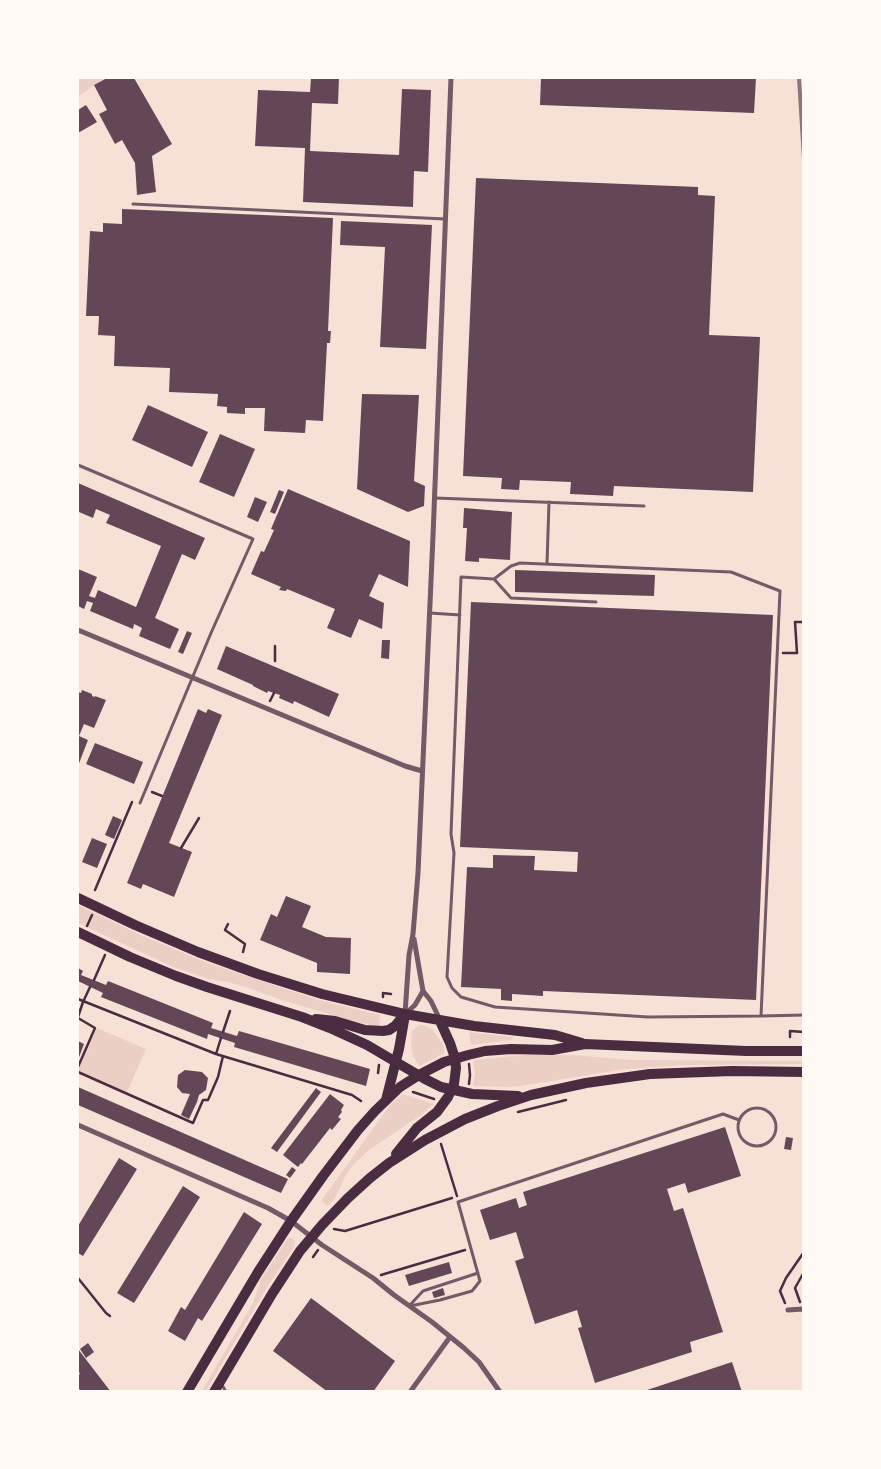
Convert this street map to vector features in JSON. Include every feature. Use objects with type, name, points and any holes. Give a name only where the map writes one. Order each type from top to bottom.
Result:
[{"type":"main road","points":[[78,898],[198,952],[258,974],[330,996],[440,1021],[483,1028],[555,1035],[585,1044]]},
{"type":"main road","points":[[80,933],[193,982],[302,1018],[352,1038],[437,1085],[452,1090],[487,1096],[531,1095]]},
{"type":"main road","points":[[302,1018],[335,1021],[357,1028],[377,1031],[389,1030],[405,1014]]},
{"type":"main road","points":[[386,1100],[396,1062],[405,1014]]},
{"type":"main road","points":[[389,1163],[417,1128],[445,1103],[452,1090],[455,1078],[455,1058],[440,1021]]},
{"type":"main road","points":[[187,1392],[221,1332],[291,1221],[358,1130],[386,1100],[419,1075],[455,1058],[478,1053],[531,1048],[552,1050],[585,1044],[746,1051],[804,1051]]},
{"type":"main road","points":[[214,1392],[272,1294],[312,1237],[348,1198],[389,1163],[425,1140],[465,1119],[531,1095],[586,1083],[650,1074],[732,1071],[804,1072]]},
{"type":"street","points":[[405,1014],[409,955],[414,934],[451,78]]},
{"type":"street","points":[[78,630],[405,766],[422,770]]},
{"type":"street","points":[[414,934],[423,991],[431,1001],[440,1021]]},
{"type":"street","points":[[405,1014],[415,1005],[423,991]]},
{"type":"street","points":[[78,1125],[268,1208],[291,1221],[373,1278],[450,1337],[479,1362],[500,1392]]},
{"type":"street","points":[[788,1310],[803,1310]]},
{"type":"street","points":[[410,1392],[450,1337]]},
{"type":"lane","points":[[133,204],[445,219]]},
{"type":"lane","points":[[78,465],[253,539],[140,803]]},
{"type":"lane","points":[[434,498],[644,506]]},
{"type":"lane","points":[[547,564],[549,502]]},
{"type":"lane","points":[[761,1016],[780,591],[731,572],[520,563],[511,566],[494,579],[461,577],[450,834],[454,853],[447,977],[452,988],[461,997],[495,1007],[648,1016],[761,1016],[804,1015]]},
{"type":"lane","points":[[494,579],[511,598],[596,602]]},
{"type":"lane","points":[[429,613],[460,614]]},
{"type":"lane","points":[[754,1108],[766,1110],[771,1114],[776,1126],[773,1138],[757,1146],[751,1145],[741,1138],[738,1126],[739,1120],[748,1110],[754,1108]]},
{"type":"lane","points":[[409,1307],[472,1291],[480,1281],[458,1202],[723,1114],[739,1120]]},
{"type":"lane","points":[[409,1307],[423,1291],[478,1274]]},
{"type":"lane","points":[[220,1381],[226,1392]]},
{"type":"path","points":[[778,653],[796,654],[795,622],[804,622]]},
{"type":"path","points":[[275,646],[275,660]]},
{"type":"path","points":[[95,890],[133,800]]},
{"type":"path","points":[[181,848],[198,818]]},
{"type":"path","points":[[80,933],[96,907]]},
{"type":"path","points":[[228,924],[225,930],[245,944],[243,952]]},
{"type":"path","points":[[94,980],[109,947]]},
{"type":"path","points":[[78,1067],[95,1028],[78,1018],[90,987]]},
{"type":"path","points":[[382,993],[391,994]]},
{"type":"path","points":[[78,999],[216,1054],[352,1095],[361,1101]]},
{"type":"path","points":[[223,1032],[230,1011]]},
{"type":"path","points":[[790,1037],[790,1032],[804,1032]]},
{"type":"path","points":[[216,1054],[221,1038]]},
{"type":"path","points":[[78,1072],[193,1123],[203,1100],[208,1100],[218,1077],[223,1056]]},
{"type":"path","points":[[468,1085],[470,1075],[469,1061]]},
{"type":"path","points":[[378,1073],[379,1065]]},
{"type":"path","points":[[408,1090],[438,1100]]},
{"type":"path","points":[[513,1113],[571,1098]]},
{"type":"path","points":[[441,1145],[458,1202]]},
{"type":"path","points":[[336,1224],[334,1228],[345,1231],[457,1196]]},
{"type":"path","points":[[373,1278],[471,1248]]},
{"type":"path","points":[[788,1310],[780,1291],[786,1278],[804,1252]]},
{"type":"path","points":[[803,1310],[795,1288],[804,1272]]},
{"type":"path","points":[[78,1278],[110,1316]]},
{"type":"shaded area","points":[[78,78],[104,78],[78,97]]},
{"type":"shaded area","points":[[78,905],[143,936],[208,963],[319,1000],[380,1015],[379,1027],[282,1000],[246,987],[208,979],[173,967],[78,923]]},
{"type":"shaded area","points":[[419,1025],[424,1025],[433,1030],[443,1044],[445,1053],[419,1066],[413,1056],[411,1045],[412,1031]]},
{"type":"shaded area","points":[[97,1028],[146,1049],[127,1092],[78,1071]]},
{"type":"shaded area","points":[[469,1032],[513,1037],[514,1038],[471,1045]]},
{"type":"shaded area","points":[[524,1055],[573,1055],[631,1060],[803,1061],[804,1064],[684,1065],[626,1069],[520,1086],[473,1086],[475,1073],[473,1060]]},
{"type":"shaded area","points":[[403,1094],[434,1104],[369,1150],[353,1165],[335,1198],[328,1206],[321,1201],[390,1105]]},
{"type":"shaded area","points":[[288,1238],[295,1240],[294,1247],[266,1289],[206,1391],[202,1391],[253,1303],[261,1279]]},
{"type":"building","points":[[107,78],[134,78],[172,144],[152,156],[156,192],[137,195],[135,163],[122,140],[115,144],[99,114],[107,110],[94,85]]},
{"type":"building","points":[[311,78],[339,78],[338,104],[312,103],[310,151],[399,155],[402,89],[431,90],[428,172],[414,171],[413,207],[303,202],[305,148],[255,146],[258,90],[310,92]]},
{"type":"building","points":[[541,78],[756,78],[754,113],[540,105]]},
{"type":"building","points":[[86,105],[97,122],[78,133],[78,110]]},
{"type":"building","points":[[476,178],[698,187],[698,195],[715,196],[709,335],[760,337],[753,492],[614,486],[613,496],[570,494],[571,482],[520,480],[519,490],[501,489],[502,478],[463,476]]},
{"type":"building","points":[[122,209],[333,218],[328,331],[331,331],[330,343],[327,343],[323,421],[306,420],[305,433],[264,431],[265,408],[245,408],[245,414],[227,413],[227,407],[217,406],[218,394],[169,392],[170,368],[114,366],[115,336],[98,335],[99,316],[86,316],[90,231],[103,232],[103,223],[122,224]]},
{"type":"building","points":[[341,221],[432,225],[426,349],[380,347],[385,247],[340,245]]},
{"type":"building","points":[[362,394],[419,395],[414,481],[425,486],[424,506],[408,512],[357,489]]},
{"type":"building","points":[[148,405],[208,432],[192,467],[132,440]]},
{"type":"building","points":[[220,434],[255,449],[234,497],[199,482]]},
{"type":"building","points":[[78,483],[205,538],[195,560],[182,554],[155,618],[179,629],[170,649],[139,636],[142,628],[134,624],[133,629],[90,611],[93,603],[87,601],[84,609],[78,606],[78,569],[97,577],[89,596],[95,598],[98,590],[136,607],[161,546],[106,523],[110,515],[96,509],[93,518],[79,512],[78,516]]},
{"type":"building","points":[[288,489],[410,541],[408,587],[379,574],[369,596],[384,603],[382,629],[359,619],[351,638],[327,628],[335,609],[287,589],[286,591],[279,590],[281,587],[251,574],[261,551],[264,552],[274,530],[271,529]]},
{"type":"building","points":[[279,490],[284,492],[275,514],[270,512]]},
{"type":"building","points":[[255,497],[267,502],[258,522],[247,517]]},
{"type":"building","points":[[464,508],[512,512],[510,560],[479,558],[479,562],[465,561],[467,528],[463,528]]},
{"type":"building","points":[[515,570],[655,575],[654,596],[515,592]]},
{"type":"building","points":[[471,602],[773,615],[756,1000],[543,991],[543,996],[512,994],[512,1001],[501,1000],[501,989],[461,987],[467,867],[493,868],[493,855],[535,856],[534,870],[577,872],[578,852],[460,847]]},
{"type":"building","points":[[187,631],[192,633],[183,654],[178,652]]},
{"type":"building","points":[[382,640],[390,640],[389,659],[381,658]]},
{"type":"building","points":[[226,646],[339,694],[329,717],[294,701],[293,704],[279,698],[280,695],[268,691],[267,693],[217,669]]},
{"type":"building","points":[[82,690],[92,694],[92,696],[106,700],[94,728],[84,724],[79,736],[88,740],[78,766],[78,692],[81,693]]},
{"type":"building","points":[[198,709],[206,713],[208,709],[222,715],[169,843],[192,852],[174,897],[143,884],[141,889],[127,883]]},
{"type":"building","points":[[95,743],[143,762],[134,784],[86,764]]},
{"type":"building","points":[[113,816],[122,820],[114,839],[105,835]]},
{"type":"building","points":[[92,838],[107,844],[97,868],[82,862]]},
{"type":"building","points":[[286,896],[311,906],[302,927],[326,937],[351,938],[350,974],[317,972],[317,963],[260,940],[271,914],[277,917]]},
{"type":"building","points":[[78,968],[83,971],[81,975],[106,985],[108,981],[213,1023],[211,1028],[237,1036],[239,1031],[370,1069],[366,1086],[234,1047],[235,1043],[208,1034],[207,1039],[101,997],[103,993],[78,981]]},
{"type":"building","points":[[78,1041],[84,1044],[78,1060]]},
{"type":"building","points":[[185,1070],[202,1072],[208,1078],[206,1090],[199,1095],[189,1119],[181,1115],[190,1094],[182,1093],[177,1087],[178,1075]]},
{"type":"building","points":[[78,1087],[288,1179],[281,1193],[78,1105]]},
{"type":"building","points":[[316,1088],[321,1092],[277,1152],[271,1148]]},
{"type":"building","points":[[330,1094],[344,1105],[338,1117],[341,1119],[332,1130],[330,1128],[298,1167],[283,1155]]},
{"type":"building","points":[[725,1127],[741,1176],[688,1193],[685,1183],[667,1189],[674,1211],[683,1208],[723,1332],[690,1342],[692,1352],[595,1383],[578,1328],[582,1327],[577,1310],[535,1324],[515,1261],[524,1258],[516,1232],[490,1240],[480,1210],[516,1198],[519,1208],[527,1205],[523,1192]]},
{"type":"building","points":[[786,1137],[793,1138],[791,1150],[784,1149]]},
{"type":"building","points":[[119,1158],[137,1169],[83,1256],[78,1253],[78,1226]]},
{"type":"building","points":[[292,1167],[296,1170],[290,1178],[286,1175]]},
{"type":"building","points":[[183,1186],[200,1197],[134,1303],[117,1293]]},
{"type":"building","points":[[244,1212],[262,1224],[202,1321],[198,1318],[185,1341],[168,1331],[181,1307],[185,1310]]},
{"type":"building","points":[[449,1262],[452,1273],[409,1286],[405,1275]]},
{"type":"building","points":[[443,1288],[445,1295],[434,1298],[432,1292]]},
{"type":"building","points":[[311,1298],[395,1361],[373,1392],[328,1392],[273,1351]]},
{"type":"building","points":[[88,1343],[94,1352],[86,1358],[80,1349]]},
{"type":"building","points":[[78,1349],[111,1392],[81,1392],[78,1387],[78,1375],[80,1374],[78,1370]]},
{"type":"building","points":[[732,1362],[742,1392],[644,1392],[644,1391]]},
{"type":"railway","points":[[799,78],[804,159]]}]
